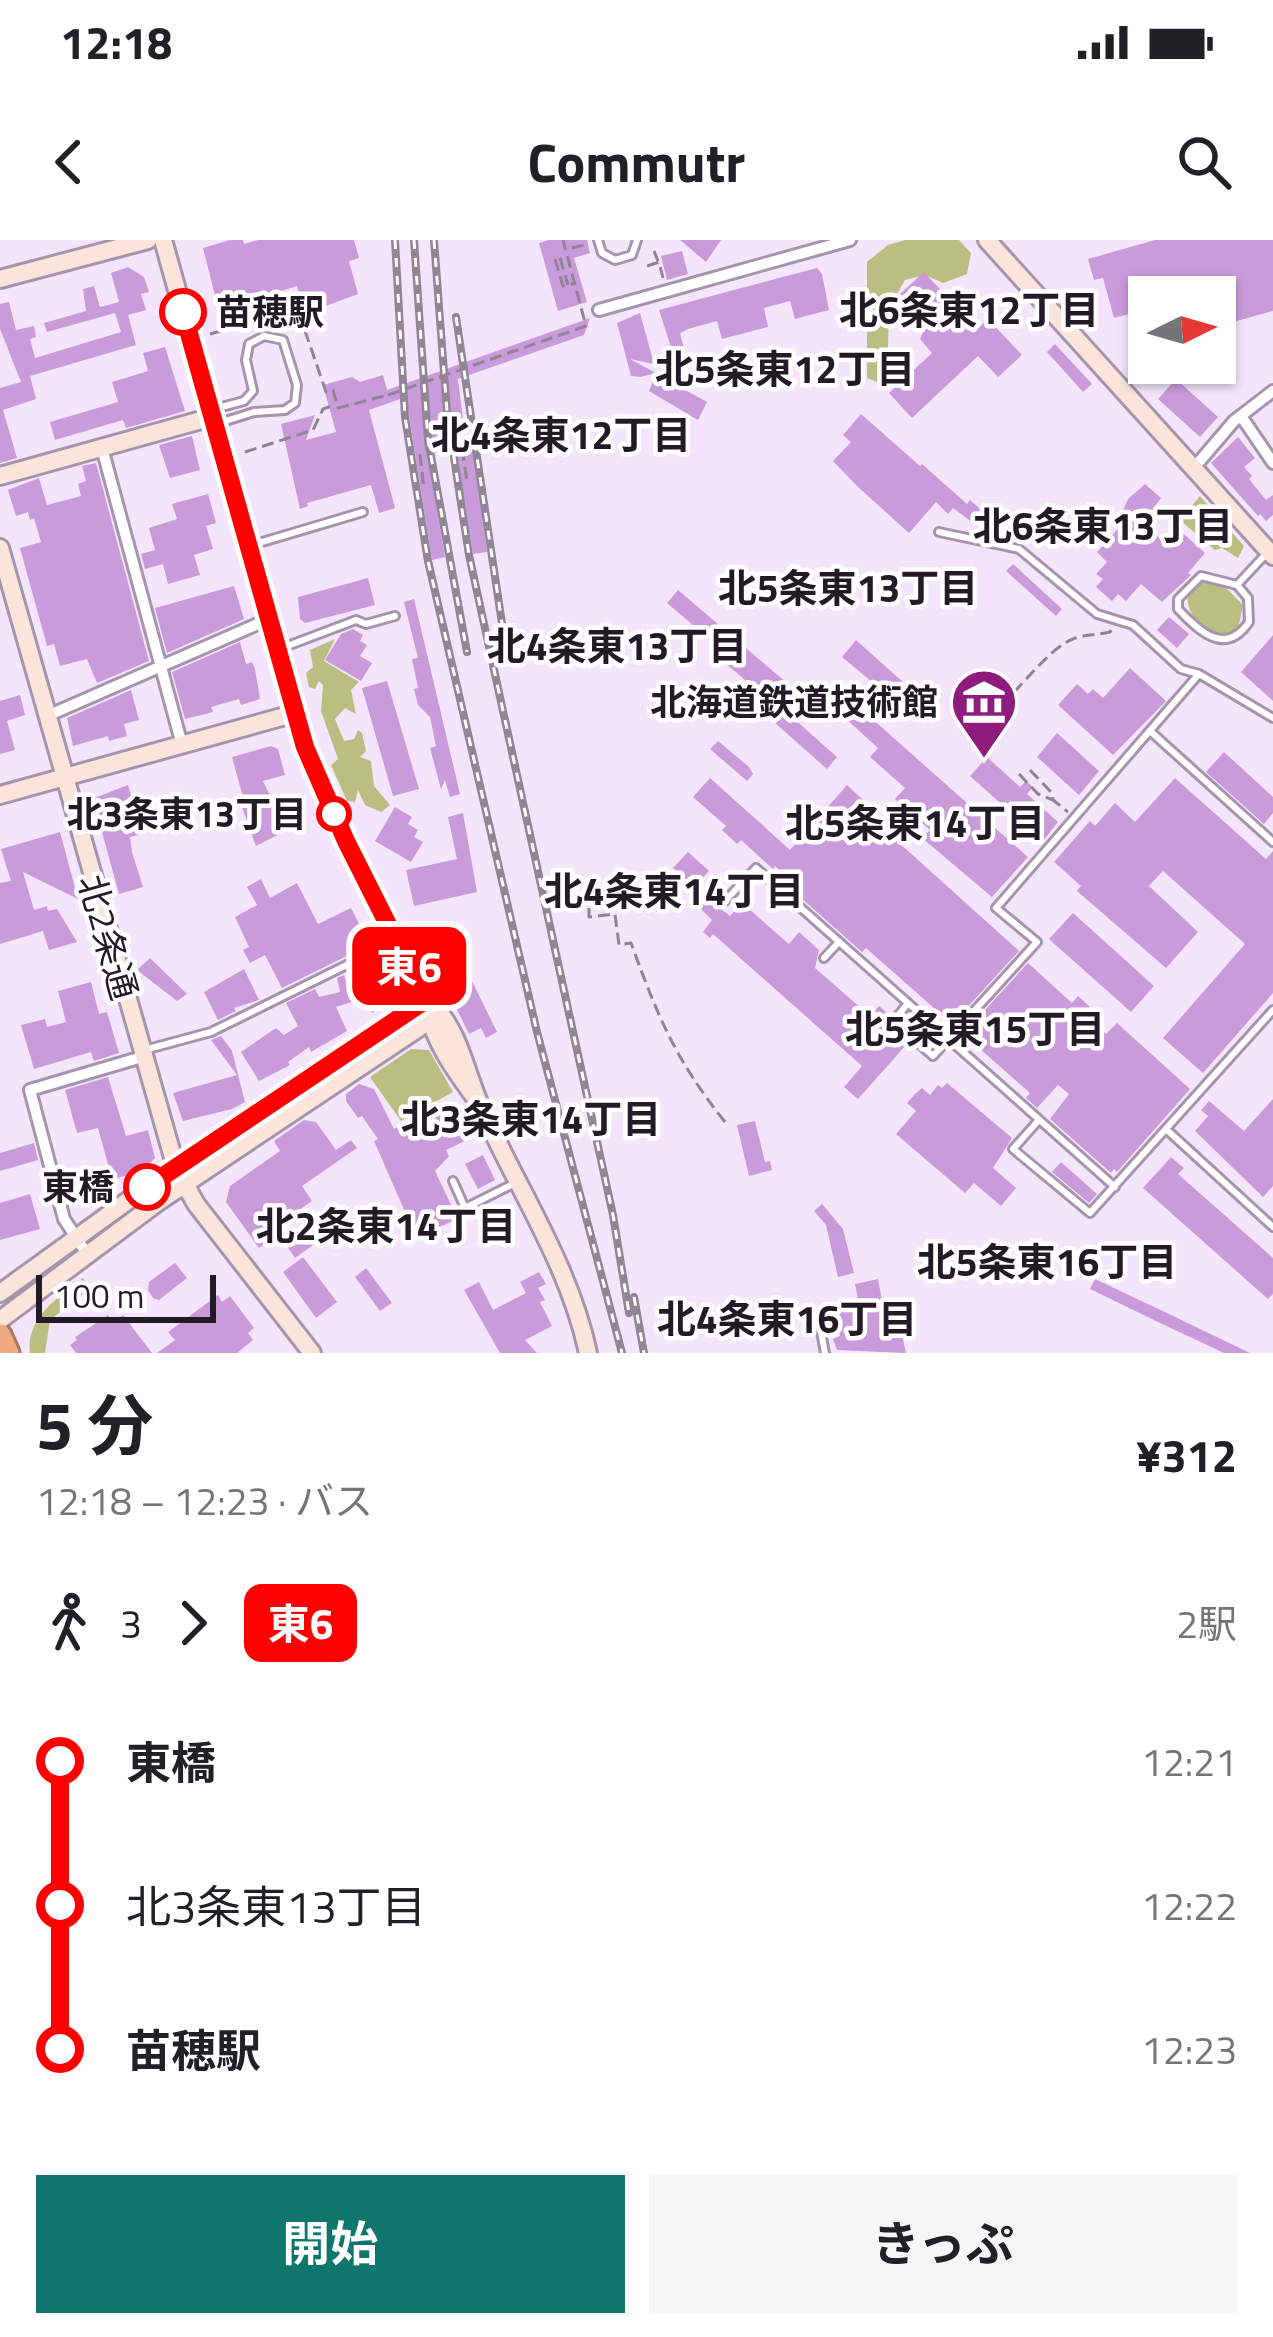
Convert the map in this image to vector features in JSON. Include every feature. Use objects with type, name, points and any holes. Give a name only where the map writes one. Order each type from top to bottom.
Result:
[{"type":"highway","points":[[0,1335],[8,1353]]},
{"type":"street","points":[[0,279],[148,240]]},
{"type":"street","points":[[163,240],[317,778],[556,1258],[589,1353]]},
{"type":"street","points":[[599,310],[850,240]]},
{"type":"street","points":[[987,240],[1271,554]]},
{"type":"street","points":[[1193,469],[1241,416],[1273,391]]},
{"type":"street","points":[[1241,416],[1273,463]]},
{"type":"street","points":[[0,476],[212,417]]},
{"type":"street","points":[[102,448],[182,745]]},
{"type":"street","name":"北2条通","points":[[0,548],[141,1054],[180,1176]]},
{"type":"street","points":[[46,716],[269,619]]},
{"type":"street","points":[[0,795],[296,713]]},
{"type":"street","points":[[0,1294],[81,1247],[180,1176],[432,1011]]},
{"type":"street","points":[[81,1247],[64,1219],[31,1090],[141,1054]]},
{"type":"street","points":[[180,1176],[306,1348],[327,1353]]},
{"type":"street","points":[[0,1320],[81,1247]]},
{"type":"lane","points":[[598,240],[605,256],[620,260],[632,255],[637,240]]},
{"type":"lane","points":[[271,335],[283,340],[297,385],[295,404],[286,410],[212,417],[250,395],[253,386],[246,355],[253,340],[271,335]]},
{"type":"lane","points":[[249,546],[363,512]]},
{"type":"lane","points":[[939,532],[1019,549],[1097,614],[1133,626],[1181,669],[1199,674],[1273,718]]},
{"type":"lane","points":[[1237,586],[1271,554]]},
{"type":"lane","points":[[1201,576],[1237,586],[1248,598],[1250,610],[1249,622],[1233,638],[1204,635],[1178,609],[1178,599],[1201,576]]},
{"type":"lane","points":[[278,649],[356,620],[366,624],[395,616]]},
{"type":"lane","points":[[908,1004],[894,1021],[933,1056],[1036,942],[996,908],[1199,674]]},
{"type":"lane","points":[[1150,731],[1273,842]]},
{"type":"lane","points":[[725,901],[756,868],[1115,1187]]},
{"type":"lane","points":[[141,1054],[211,1032],[396,940]]},
{"type":"lane","points":[[824,958],[838,943]]},
{"type":"lane","points":[[1039,1120],[1013,1149],[1090,1213],[1273,1010]]},
{"type":"lane","points":[[1166,1130],[1273,1227]]},
{"type":"lane","points":[[453,1181],[465,1208],[518,1182]]},
{"type":"lane","points":[[819,1321],[825,1353]]},
{"type":"path","points":[[563,240],[568,284]]},
{"type":"path","points":[[572,248],[584,245]]},
{"type":"path","points":[[655,250],[665,284]]},
{"type":"path","points":[[326,392],[332,390],[338,409],[586,326],[558,259]]},
{"type":"path","points":[[647,266],[659,262]]},
{"type":"path","points":[[245,452],[313,430],[322,409],[337,405]]},
{"type":"path","points":[[462,449],[467,481]]},
{"type":"path","points":[[420,454],[424,490]]},
{"type":"path","points":[[987,716],[1006,704],[1056,650],[1074,638],[1111,632],[1117,620]]},
{"type":"path","points":[[1030,770],[1053,800]]},
{"type":"path","points":[[1019,774],[1038,794],[1075,817]]},
{"type":"path","points":[[1030,783],[1035,776]]},
{"type":"path","points":[[589,908],[589,917],[615,914],[620,945],[632,943],[670,1042],[688,1076],[724,1122]]},
{"type":"green space","points":[[905,240],[959,240],[971,253],[967,274],[943,283],[925,275],[905,280],[889,308],[887,386],[867,378],[867,262],[888,245]]},
{"type":"green space","points":[[1200,496],[1244,546],[1238,558],[1222,548],[1215,550],[1180,520]]},
{"type":"green space","points":[[1208,581],[1222,584],[1243,605],[1238,629],[1222,636],[1208,633],[1188,604],[1191,591]]},
{"type":"green space","points":[[335,639],[324,661],[359,682],[351,690],[356,714],[345,708],[335,719],[344,741],[354,739],[358,730],[362,733],[366,751],[360,757],[371,761],[374,786],[390,805],[381,812],[365,805],[358,790],[355,802],[347,801],[331,765],[338,759],[321,711],[323,685],[319,681],[315,689],[309,687],[310,650]]},
{"type":"green space","points":[[379,959],[391,984],[386,1000],[372,1013],[359,969]]},
{"type":"green space","points":[[411,1049],[429,1050],[453,1092],[401,1121],[370,1077]]},
{"type":"green space","points":[[83,1278],[91,1288],[50,1320],[45,1353],[30,1353],[38,1319]]},
{"type":"building","points":[[230,240],[244,244],[354,240],[359,258],[349,261],[358,294],[303,310],[297,286],[219,311],[203,248]]},
{"type":"building","points":[[587,240],[590,253],[574,258],[587,302],[558,311],[539,243]]},
{"type":"building","points":[[680,240],[721,240],[706,262]]},
{"type":"building","points":[[1155,240],[1273,240],[1273,311],[1236,321],[1236,276],[1128,276],[1128,314],[1114,318],[1103,278],[1094,280],[1088,259]]},
{"type":"building","points":[[682,251],[688,274],[667,280],[661,256]]},
{"type":"building","points":[[128,267],[144,277],[149,292],[141,294],[146,310],[128,315],[136,345],[30,376],[36,399],[3,410],[17,458],[0,463],[0,388],[21,382],[0,329],[0,304],[9,302],[16,330],[34,326],[36,337],[30,339],[35,358],[121,332],[115,313],[47,332],[44,323],[86,311],[83,289],[94,286],[100,307],[119,302],[111,273]]},
{"type":"building","points":[[817,268],[829,310],[795,319],[790,301],[764,308],[768,327],[722,339],[717,321],[688,329],[680,333],[690,372],[678,369],[659,310]]},
{"type":"building","points":[[924,272],[977,329],[988,319],[1022,355],[998,377],[978,356],[912,418],[889,393],[932,353],[920,339],[927,323],[900,294]]},
{"type":"building","points":[[640,313],[654,364],[630,359],[656,373],[640,377],[631,376],[617,323]]},
{"type":"building","points":[[590,318],[584,335],[458,379],[487,552],[473,554],[456,450],[427,453],[445,557],[432,560],[406,397],[369,410],[395,508],[379,513],[371,485],[300,509],[281,424],[315,415],[306,440],[336,432],[323,385],[383,375],[387,390]]},
{"type":"building","points":[[1055,344],[1092,384],[1083,392],[1047,352]]},
{"type":"building","points":[[165,347],[185,411],[126,428],[123,420],[55,440],[50,422],[118,402],[112,382],[148,371],[143,353]]},
{"type":"building","points":[[656,374],[707,402],[698,420],[649,391]]},
{"type":"building","points":[[1172,384],[1182,384],[1218,417],[1200,437],[1158,399]]},
{"type":"building","points":[[861,414],[967,504],[970,500],[986,514],[976,525],[953,508],[948,514],[936,502],[909,533],[833,461],[851,442],[843,435]]},
{"type":"building","points":[[192,436],[200,470],[170,478],[159,445]]},
{"type":"building","points":[[1238,437],[1255,458],[1244,467],[1252,476],[1249,479],[1266,500],[1273,495],[1273,515],[1266,521],[1211,463]]},
{"type":"building","points":[[96,463],[149,661],[97,683],[87,659],[60,666],[54,644],[47,646],[20,548],[41,542],[34,518],[30,520],[28,512],[16,516],[8,490],[39,478],[47,505],[81,496],[78,484],[86,481],[82,466]]},
{"type":"building","points":[[1145,484],[1161,498],[1142,524],[1162,540],[1175,526],[1205,553],[1188,573],[1191,575],[1162,602],[1141,584],[1126,601],[1118,594],[1112,601],[1096,587],[1103,579],[1096,574],[1107,562],[1097,552],[1126,520],[1121,515],[1128,499]]},
{"type":"building","points":[[208,494],[216,523],[206,526],[213,549],[194,555],[200,575],[168,584],[163,564],[145,569],[141,554],[155,550],[149,528],[177,519],[172,504]]},
{"type":"building","points":[[1013,564],[1062,609],[1056,616],[1006,571]]},
{"type":"building","points":[[368,578],[375,605],[305,623],[300,619],[298,597]]},
{"type":"building","points":[[234,586],[244,619],[167,653],[155,608]]},
{"type":"building","points":[[678,590],[788,684],[776,698],[764,688],[760,693],[716,655],[721,649],[667,603]]},
{"type":"building","points":[[414,599],[460,794],[450,797],[445,780],[441,789],[430,748],[436,746],[430,717],[418,705],[414,689],[418,688],[412,659],[418,658],[404,602]]},
{"type":"building","points":[[1169,617],[1189,634],[1177,648],[1157,630]]},
{"type":"building","points":[[353,629],[367,645],[360,656],[372,663],[361,681],[325,660],[341,634]]},
{"type":"building","points":[[1273,635],[1273,701],[1241,672]]},
{"type":"building","points":[[856,640],[903,682],[890,697],[842,657]]},
{"type":"building","points":[[240,642],[246,664],[252,662],[255,669],[260,699],[241,705],[239,699],[185,719],[172,672]]},
{"type":"building","points":[[1130,668],[1166,701],[1113,755],[1058,705],[1077,684],[1103,698]]},
{"type":"building","points":[[387,681],[419,789],[393,796],[362,688]]},
{"type":"building","points":[[131,690],[139,720],[124,724],[127,736],[73,746],[67,718]]},
{"type":"building","points":[[844,694],[1028,857],[992,897],[922,838],[930,830],[895,799],[905,788],[870,757],[878,748],[833,707]]},
{"type":"building","points":[[20,695],[25,715],[7,721],[15,750],[0,754],[0,701]]},
{"type":"building","points":[[775,702],[837,757],[827,769],[765,714]]},
{"type":"building","points":[[1057,733],[1099,771],[1079,795],[1037,757]]},
{"type":"building","points":[[718,741],[749,767],[753,774],[747,781],[710,749]]},
{"type":"building","points":[[271,746],[278,749],[285,775],[263,781],[287,830],[256,846],[232,757]]},
{"type":"building","points":[[1224,752],[1273,797],[1273,813],[1264,824],[1206,772]]},
{"type":"building","points":[[987,757],[1020,787],[1026,781],[1033,787],[1027,794],[1058,822],[1043,841],[970,776]]},
{"type":"building","points":[[710,778],[790,850],[847,785],[882,817],[877,823],[1019,951],[952,1024],[791,889],[795,884],[775,866],[773,869],[722,830],[726,826],[693,797]]},
{"type":"building","points":[[1175,778],[1266,859],[1273,851],[1273,993],[1203,1073],[1163,1038],[1245,944],[1163,871],[1149,886],[1198,932],[1166,968],[1077,891],[1081,886],[1054,862],[1090,821],[1095,826],[1115,803],[1135,822]]},
{"type":"building","points":[[128,785],[142,834],[130,837],[143,887],[119,894],[89,800]]},
{"type":"building","points":[[395,807],[412,817],[408,824],[418,830],[414,837],[423,842],[411,862],[375,841]]},
{"type":"building","points":[[463,813],[477,892],[414,906],[406,870],[457,859],[448,817]]},
{"type":"building","points":[[60,832],[78,899],[23,872],[34,910],[57,909],[77,942],[49,950],[43,931],[0,944],[0,883],[11,881],[1,849]]},
{"type":"building","points":[[688,852],[709,871],[694,887],[673,868]]},
{"type":"building","points":[[261,879],[270,898],[297,883],[318,924],[351,908],[365,936],[357,940],[361,949],[282,988],[265,955],[250,963],[243,950],[249,947],[235,917],[257,905],[247,887]]},
{"type":"building","points":[[707,898],[730,916],[742,903],[789,944],[799,932],[819,950],[815,968],[870,1016],[879,1006],[887,1013],[880,1022],[906,1045],[858,1099],[844,1087],[862,1066],[713,934],[710,938],[703,932],[712,920],[699,907]]},
{"type":"building","points":[[1073,913],[1154,986],[1131,1012],[1049,939]]},
{"type":"building","points":[[454,944],[497,1032],[486,1038],[481,1028],[469,1034],[430,956]]},
{"type":"building","points":[[150,958],[187,994],[177,1001],[137,970]]},
{"type":"building","points":[[1028,963],[1072,1003],[1078,996],[1090,1007],[1084,1014],[1106,1034],[1117,1023],[1190,1089],[1117,1172],[1111,1173],[1050,1119],[1069,1094],[1058,1085],[1037,1108],[1026,1098],[1030,1093],[963,1034]]},
{"type":"building","points":[[244,969],[259,1000],[234,1008],[218,1020],[204,992]]},
{"type":"building","points":[[344,975],[352,1002],[336,1007],[347,1031],[311,1052],[309,1047],[290,1065],[259,1081],[241,1052],[276,1028],[284,1035],[298,1026],[286,1003],[315,989],[319,997],[340,992],[337,978]]},
{"type":"building","points":[[91,982],[99,1014],[107,1012],[119,1053],[94,1061],[91,1052],[34,1069],[21,1025],[45,1019],[47,1027],[66,1022],[58,991]]},
{"type":"building","points":[[221,1036],[232,1051],[245,1102],[183,1121],[173,1093],[237,1075],[211,1040]]},
{"type":"building","points":[[108,1077],[126,1136],[148,1130],[155,1158],[141,1172],[105,1181],[107,1187],[94,1190],[89,1172],[109,1168],[98,1128],[77,1133],[65,1090]]},
{"type":"building","points":[[947,1083],[1012,1138],[993,1168],[1016,1188],[1001,1206],[974,1183],[965,1193],[896,1134],[916,1111],[907,1103],[915,1094],[922,1088],[930,1095]]},
{"type":"building","points":[[359,1084],[374,1089],[394,1129],[418,1116],[422,1125],[459,1103],[464,1114],[458,1117],[469,1139],[446,1150],[449,1156],[435,1171],[458,1219],[416,1237],[374,1141],[378,1139],[346,1101],[346,1094]]},
{"type":"building","points":[[1273,1099],[1273,1186],[1263,1197],[1195,1131],[1208,1116],[1201,1110],[1209,1101],[1244,1131]]},
{"type":"building","points":[[304,1120],[316,1122],[336,1150],[351,1140],[357,1148],[302,1186],[312,1201],[266,1233],[271,1240],[259,1248],[226,1202],[230,1186],[280,1151],[274,1141]]},
{"type":"building","points":[[755,1121],[765,1162],[770,1161],[772,1170],[749,1176],[737,1125]]},
{"type":"building","points":[[34,1143],[38,1160],[0,1171],[0,1153]]},
{"type":"building","points":[[483,1155],[495,1180],[478,1189],[465,1164]]},
{"type":"building","points":[[1171,1157],[1184,1168],[1178,1174],[1273,1258],[1273,1294],[1268,1299],[1143,1188]]},
{"type":"building","points":[[1061,1162],[1097,1194],[1089,1203],[1052,1172]]},
{"type":"building","points":[[30,1194],[40,1229],[0,1240],[0,1203]]},
{"type":"building","points":[[822,1204],[843,1229],[854,1273],[838,1277],[826,1225],[814,1211]]},
{"type":"building","points":[[311,1227],[320,1240],[295,1258],[287,1246]]},
{"type":"building","points":[[303,1257],[337,1302],[316,1318],[283,1272]]},
{"type":"building","points":[[175,1263],[187,1278],[159,1300],[153,1298],[149,1282]]},
{"type":"building","points":[[366,1268],[392,1303],[380,1311],[355,1277]]},
{"type":"building","points":[[539,1272],[546,1284],[538,1288],[545,1300],[540,1302],[552,1326],[525,1340],[537,1353],[500,1353],[464,1290],[479,1282],[493,1310],[526,1293],[520,1282]]},
{"type":"building","points":[[878,1279],[882,1301],[894,1299],[906,1353],[837,1350],[833,1339],[840,1336],[835,1310],[859,1304],[855,1284]]},
{"type":"building","points":[[1095,1279],[1250,1353],[1224,1353],[1158,1322],[1090,1289]]},
{"type":"building","points":[[218,1295],[222,1302],[230,1296],[254,1328],[248,1333],[253,1340],[237,1353],[157,1353],[175,1340],[168,1332]]},
{"type":"building","points":[[108,1315],[114,1323],[123,1315],[152,1353],[76,1353],[70,1345],[75,1337]]},
{"type":"railway","points":[[395,240],[405,417],[428,561],[537,1032],[622,1353]]},
{"type":"railway","points":[[414,240],[428,440],[467,652]]},
{"type":"railway","points":[[434,240],[447,412],[469,555],[613,1215],[629,1313]]},
{"type":"railway","points":[[456,317],[506,650]]},
{"type":"railway","points":[[634,1297],[644,1353]]},
{"type":"bus line","name":"東6","points":[[147,1187],[426,1000],[305,747],[183,312]]},
{"type":"place","name":"苗穂駅","points":[[183,312]]},
{"type":"place","name":"北海道鉄道技術館","points":[[984,761]]},
{"type":"place","name":"北3条東13丁目","points":[[334,814]]},
{"type":"place","name":"東橋","points":[[147,1187]]},
{"type":"district","name":"北6条東12丁目","points":[[969,310]]},
{"type":"district","name":"北5条東12丁目","points":[[785,369]]},
{"type":"district","name":"北4条東12丁目","points":[[561,435]]},
{"type":"district","name":"北6条東13丁目","points":[[1103,526]]},
{"type":"district","name":"北5条東13丁目","points":[[848,588]]},
{"type":"district","name":"北4条東13丁目","points":[[617,646]]},
{"type":"district","name":"北5条東14丁目","points":[[915,823]]},
{"type":"district","name":"北4条東14丁目","points":[[674,891]]},
{"type":"district","name":"北5条東15丁目","points":[[975,1029]]},
{"type":"district","name":"北3条東14丁目","points":[[531,1119]]},
{"type":"district","name":"北2条東14丁目","points":[[386,1226]]},
{"type":"district","name":"北5条東16丁目","points":[[1047,1262]]},
{"type":"district","name":"北4条東16丁目","points":[[787,1319]]}]
